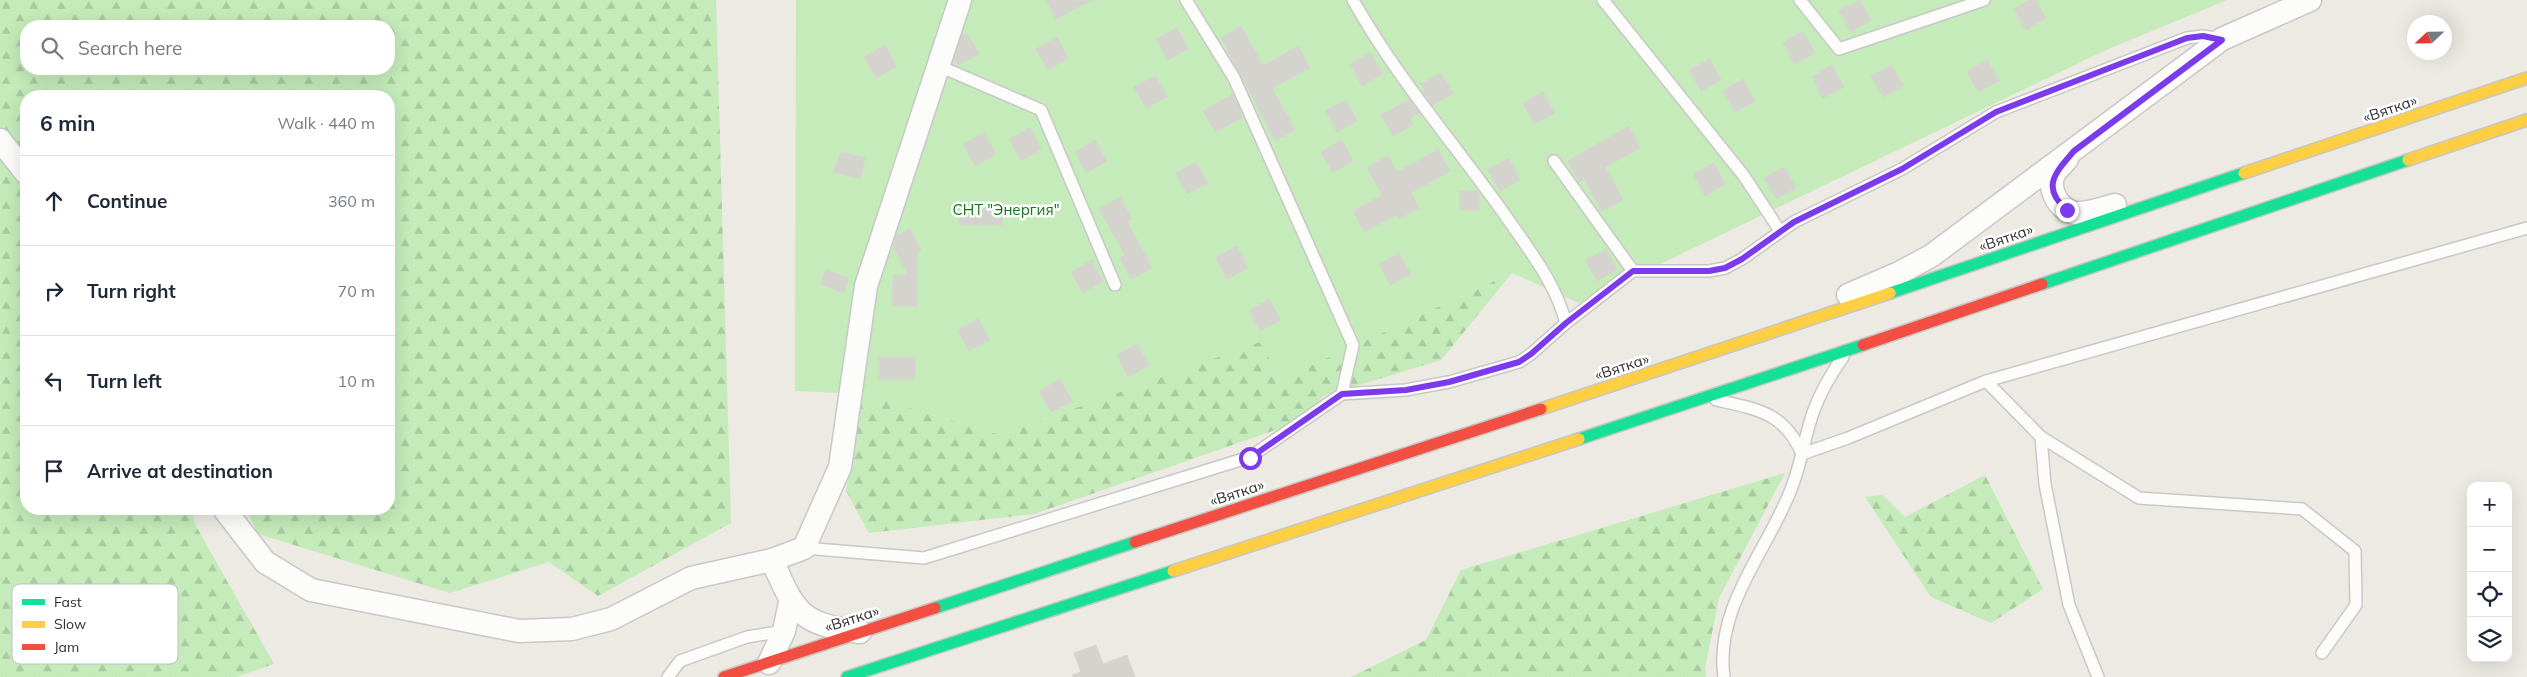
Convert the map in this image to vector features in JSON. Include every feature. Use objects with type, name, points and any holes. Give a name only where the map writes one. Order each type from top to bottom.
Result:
[{"type":"highway","name":"«Вятка»","points":[[724,677],[1715,352],[2527,78]]},
{"type":"highway","points":[[847,677],[1705,398],[2527,120]]},
{"type":"street","points":[[229,515],[265,562],[311,590],[519,631],[572,630],[611,619],[691,578],[772,560],[804,548],[840,467],[866,286],[960,0]]},
{"type":"street","points":[[1715,352],[1899,273],[1931,256],[2222,40],[2310,0]]},
{"type":"street","points":[[0,140],[20,165]]},
{"type":"street","points":[[2074,151],[2055,173],[2052,181],[2053,190],[2060,205],[2075,213],[2086,212],[2256,170]]},
{"type":"street","points":[[772,560],[790,602],[809,619],[832,629],[860,632]]},
{"type":"street","points":[[769,663],[784,631],[790,602]]},
{"type":"lane","points":[[1186,0],[1234,78],[1353,345],[1342,394]]},
{"type":"lane","points":[[1353,0],[1378,45],[1481,181],[1547,274],[1560,299],[1566,323]]},
{"type":"lane","points":[[1603,0],[1744,176],[1780,231]]},
{"type":"lane","points":[[1800,0],[1839,49],[1984,0]]},
{"type":"lane","points":[[804,548],[924,558],[1250,458],[1342,394],[1406,390],[1449,382],[1519,362],[1633,271],[1709,271],[1725,268],[1742,259],[1794,222],[1902,169],[1996,112],[2187,38],[2203,36],[2222,40]]},
{"type":"lane","points":[[939,66],[1041,110],[1115,285]]},
{"type":"lane","points":[[1554,161],[1633,271]]},
{"type":"lane","points":[[1802,454],[1848,438],[1986,381],[2527,228]]},
{"type":"lane","points":[[1724,677],[1722,667],[1729,614],[1793,485],[1813,412],[1825,385],[1847,350]]},
{"type":"lane","points":[[1986,381],[2041,438],[2139,498],[2302,509],[2355,551],[2356,605],[2322,653]]},
{"type":"lane","points":[[1705,398],[1758,410],[1776,418],[1788,429],[1802,454]]},
{"type":"lane","points":[[2041,438],[2045,484],[2069,605],[2098,677]]},
{"type":"lane","points":[[668,677],[680,661],[747,637],[784,631]]},
{"type":"green space","points":[[0,0],[716,0],[731,523],[598,596],[549,562],[450,593],[258,534],[249,515],[395,515],[395,90],[20,90],[20,515],[192,515],[196,526],[274,664],[236,677],[0,677]]},
{"type":"green space","name":"СНТ \"Энергия\"","points":[[796,0],[2227,0],[2106,50],[1579,303],[1512,273],[1277,381],[1263,341],[1001,435],[863,394],[795,391]]},
{"type":"green space","points":[[1512,273],[1441,360],[1323,396],[1304,420],[1034,514],[869,533],[846,491],[863,394],[1001,435],[1263,340],[1277,381]]},
{"type":"green space","points":[[1785,473],[1719,598],[1705,668],[1706,677],[1351,677],[1426,640],[1461,570]]},
{"type":"green space","points":[[1985,475],[2043,589],[1991,623],[1931,597],[1865,497],[1883,495],[1905,517]]},
{"type":"building","points":[[1046,0],[1092,0],[1056,19]]},
{"type":"building","points":[[1860,0],[1871,20],[1851,32],[1839,11]]},
{"type":"building","points":[[2030,0],[2036,0],[2046,18],[2026,30],[2014,9]]},
{"type":"building","points":[[1241,26],[1263,66],[1298,46],[1310,68],[1272,88],[1295,130],[1275,141],[1221,38]]},
{"type":"building","points":[[1177,28],[1188,49],[1168,60],[1156,39]]},
{"type":"building","points":[[1803,31],[1815,53],[1795,64],[1783,43]]},
{"type":"building","points":[[967,33],[979,54],[958,65],[954,59],[962,35]]},
{"type":"building","points":[[1057,37],[1068,58],[1048,70],[1036,49]]},
{"type":"building","points":[[885,45],[896,67],[876,78],[864,57]]},
{"type":"building","points":[[1371,53],[1383,74],[1362,86],[1350,64]]},
{"type":"building","points":[[1710,59],[1721,80],[1701,91],[1689,70]]},
{"type":"building","points":[[1987,60],[1999,81],[1978,92],[1967,71]]},
{"type":"building","points":[[1832,65],[1844,87],[1823,98],[1812,77]]},
{"type":"building","points":[[1892,65],[1903,86],[1883,97],[1871,76]]},
{"type":"building","points":[[1441,73],[1453,94],[1432,105],[1423,92],[1425,91],[1421,84]]},
{"type":"building","points":[[1155,76],[1167,97],[1146,108],[1134,87]]},
{"type":"building","points":[[1743,79],[1755,101],[1735,112],[1723,91]]},
{"type":"building","points":[[1543,92],[1555,113],[1534,124],[1523,103]]},
{"type":"building","points":[[1233,94],[1243,117],[1215,132],[1203,111]]},
{"type":"building","points":[[1346,100],[1357,121],[1337,132],[1325,111]]},
{"type":"building","points":[[1409,100],[1419,113],[1410,118],[1413,125],[1393,136],[1381,115]]},
{"type":"building","points":[[1629,126],[1640,148],[1605,167],[1623,200],[1602,211],[1584,180],[1579,182],[1568,161]]},
{"type":"building","points":[[1030,128],[1041,149],[1021,161],[1009,139]]},
{"type":"building","points":[[984,133],[996,154],[975,166],[963,144]]},
{"type":"building","points":[[1095,140],[1107,161],[1086,173],[1075,152]]},
{"type":"building","points":[[1342,140],[1353,161],[1333,173],[1321,152]]},
{"type":"building","points":[[1438,150],[1450,171],[1411,193],[1419,208],[1399,219],[1396,215],[1364,232],[1353,211],[1382,195],[1367,167],[1388,156],[1397,172]]},
{"type":"building","points":[[841,152],[865,158],[860,179],[833,172]]},
{"type":"building","points":[[1509,158],[1520,180],[1500,191],[1488,170]]},
{"type":"building","points":[[1196,162],[1208,183],[1187,194],[1176,173]]},
{"type":"building","points":[[1714,163],[1725,184],[1705,196],[1693,174]]},
{"type":"building","points":[[1785,167],[1796,188],[1776,199],[1764,178]]},
{"type":"building","points":[[1460,191],[1479,191],[1479,210],[1460,210]]},
{"type":"building","points":[[1120,197],[1132,219],[1127,221],[1152,268],[1131,279],[1120,258],[1125,255],[1099,209]]},
{"type":"building","points":[[1002,202],[1002,225],[959,225],[959,203]]},
{"type":"building","points":[[910,229],[921,250],[917,252],[917,306],[892,306],[893,275],[908,275],[893,247],[896,236]]},
{"type":"building","points":[[1236,246],[1248,268],[1227,279],[1216,258]]},
{"type":"building","points":[[1606,249],[1617,270],[1597,281],[1585,260]]},
{"type":"building","points":[[1399,253],[1411,274],[1390,285],[1379,264]]},
{"type":"building","points":[[1092,260],[1103,281],[1083,293],[1071,272]]},
{"type":"building","points":[[826,269],[849,278],[844,293],[820,284]]},
{"type":"building","points":[[1269,299],[1281,320],[1260,331],[1249,310]]},
{"type":"building","points":[[978,319],[990,340],[969,351],[958,330]]},
{"type":"building","points":[[1137,344],[1149,365],[1128,377],[1117,355]]},
{"type":"building","points":[[879,357],[915,357],[915,379],[879,380]]},
{"type":"building","points":[[1060,379],[1072,401],[1051,412],[1039,391]]},
{"type":"building","points":[[1096,645],[1103,664],[1127,655],[1135,677],[1073,677],[1072,675],[1081,672],[1074,653]]},
{"type":"traffic: fast","points":[[2042,284],[2408,160]]},
{"type":"traffic: fast","points":[[1890,293],[2244,173]]},
{"type":"traffic: fast","points":[[1579,439],[1863,345]]},
{"type":"traffic: fast","points":[[935,608],[1135,542]]},
{"type":"traffic: fast","points":[[847,677],[1173,571]]},
{"type":"traffic: slow","points":[[2244,173],[2527,78]]},
{"type":"traffic: slow","points":[[2408,160],[2527,120]]},
{"type":"traffic: slow","points":[[1541,409],[1890,293]]},
{"type":"traffic: slow","points":[[1173,571],[1579,439]]},
{"type":"traffic: jam","points":[[1863,345],[2042,284]]},
{"type":"traffic: jam","points":[[1135,542],[1541,409]]},
{"type":"traffic: jam","points":[[724,677],[935,608]]},
{"type":"route","points":[[1250,458],[1342,394],[1406,390],[1449,382],[1519,362],[1633,271],[1709,271],[1725,268],[1742,259],[1794,222],[1902,169],[1996,112],[2095,72],[2187,38],[2203,36],[2222,40],[2074,151],[2055,173],[2052,181],[2056,198],[2060,205],[2067,210]]}]
